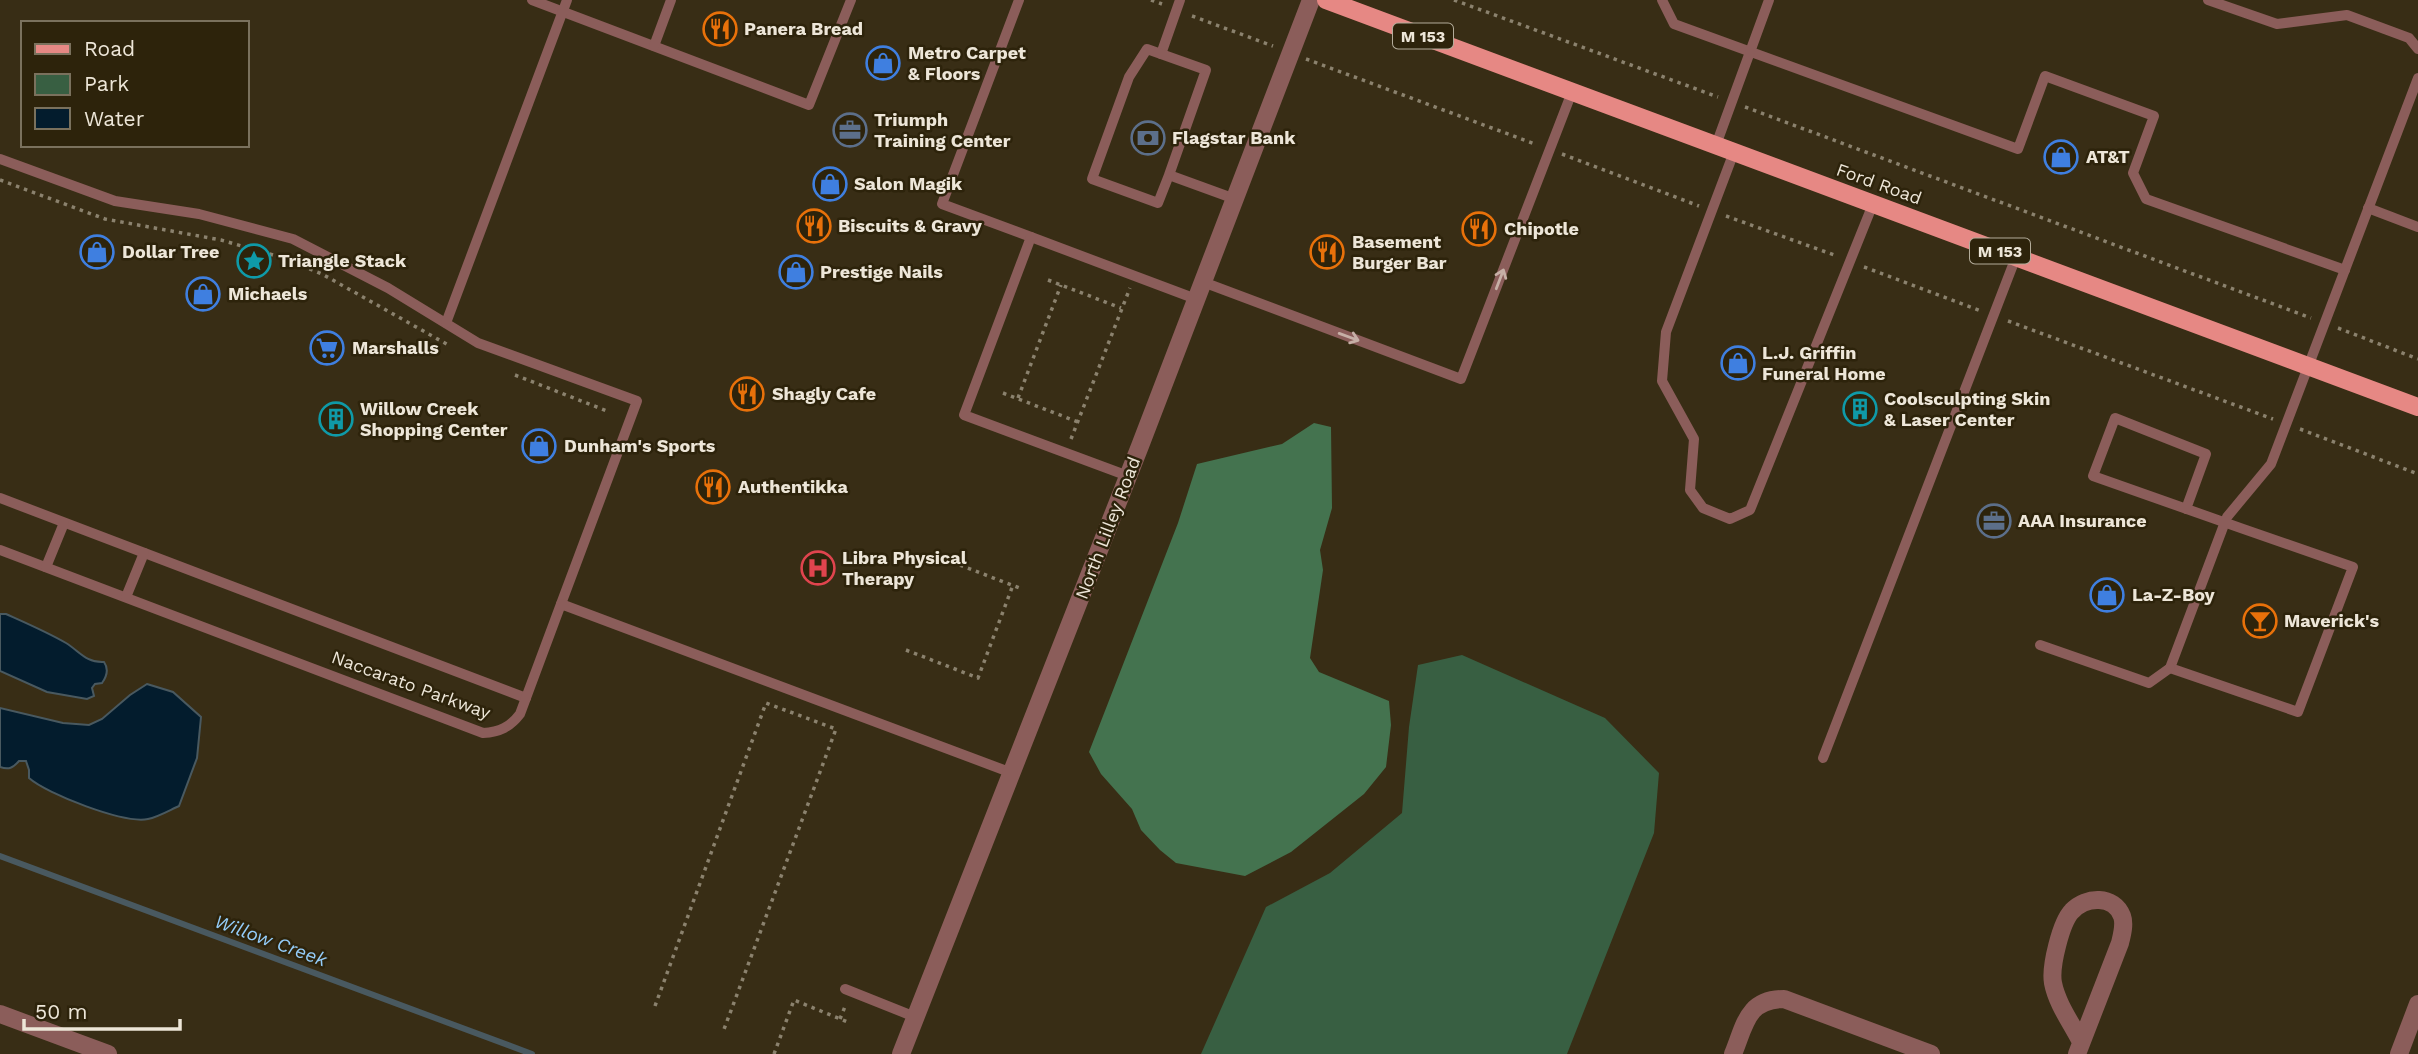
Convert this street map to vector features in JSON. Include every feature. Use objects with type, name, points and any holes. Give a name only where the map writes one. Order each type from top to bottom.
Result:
[{"type":"main road","name":"Ford Road","points":[[1326,0],[2418,407]]},
{"type":"street","name":"North Lilley Road","points":[[901,1054],[1311,0]]},
{"type":"street","points":[[2099,899],[2117,908],[2123,917],[2123,928],[2120,943],[2079,1048],[2053,985],[2052,969],[2068,915],[2079,905],[2099,899]]},
{"type":"street","points":[[1733,1054],[1748,1015],[1757,1005],[1768,999],[1784,999],[1931,1054]]},
{"type":"street","points":[[2399,1054],[2418,1004]]},
{"type":"street","points":[[0,1014],[108,1054]]},
{"type":"lane","points":[[532,0],[809,105],[851,0]]},
{"type":"lane","points":[[0,159],[115,201],[199,214],[293,239],[388,288],[446,323],[567,0]]},
{"type":"lane","points":[[654,46],[671,0]]},
{"type":"lane","points":[[1019,0],[942,204],[1031,237],[1200,290],[1285,313],[1461,379],[1572,92]]},
{"type":"lane","points":[[1716,145],[1769,0]]},
{"type":"lane","points":[[2208,0],[2277,24],[2347,15],[2409,38],[2418,50]]},
{"type":"lane","points":[[1659,2],[1674,24],[2018,149],[2045,76],[2154,116],[2133,173],[2146,198],[2345,270]]},
{"type":"lane","points":[[1161,54],[1178,5]]},
{"type":"lane","points":[[1147,49],[1161,54],[1206,70],[1158,203],[1092,179],[1129,77],[1147,49]]},
{"type":"lane","points":[[2040,645],[2149,683],[2170,668],[2225,522],[2271,464],[2418,78]]},
{"type":"lane","points":[[1734,152],[1666,332],[1662,381],[1694,439],[1690,490],[1703,509],[1730,519],[1750,510],[1873,204]]},
{"type":"lane","points":[[1169,175],[1234,199]]},
{"type":"lane","points":[[2368,208],[2418,226]]},
{"type":"lane","points":[[1031,237],[964,415],[1128,476]]},
{"type":"lane","points":[[1823,758],[2016,257]]},
{"type":"lane","name":"Naccarato Parkway","points":[[0,550],[483,733],[494,733],[512,724],[520,714],[637,401],[478,343],[446,323]]},
{"type":"lane","points":[[2170,668],[2298,712],[2353,567],[2186,509],[2093,476],[2115,418],[2206,454],[2186,509]]},
{"type":"lane","points":[[0,498],[526,698]]},
{"type":"lane","points":[[46,567],[64,523]]},
{"type":"lane","points":[[126,597],[144,553]]},
{"type":"lane","points":[[561,604],[1012,773]]},
{"type":"lane","points":[[845,989],[915,1017]]},
{"type":"path","points":[[1150,0],[1178,5],[1253,38]]},
{"type":"path","points":[[1454,0],[2418,359]]},
{"type":"path","points":[[1314,62],[1529,142]]},
{"type":"path","points":[[1570,157],[1704,208]]},
{"type":"path","points":[[0,180],[105,219],[221,240],[280,257],[322,274],[455,349]]},
{"type":"path","points":[[1731,218],[1841,257]]},
{"type":"path","points":[[1869,268],[1983,312]]},
{"type":"path","points":[[1048,280],[1122,308]]},
{"type":"path","points":[[1018,398],[1061,285]]},
{"type":"path","points":[[1071,439],[1130,287]]},
{"type":"path","points":[[2013,323],[2278,420]]},
{"type":"path","points":[[503,371],[607,411]]},
{"type":"path","points":[[1003,393],[1078,422]]},
{"type":"path","points":[[2308,431],[2418,474]]},
{"type":"path","points":[[952,562],[1022,589]]},
{"type":"path","points":[[906,650],[978,678],[1013,585]]},
{"type":"path","points":[[654,1006],[766,703],[824,724],[836,729],[723,1032]]},
{"type":"path","points":[[774,1054],[794,1000],[850,1023]]},
{"type":"path","points":[[840,1018],[846,1002]]},
{"type":"green space","points":[[1314,423],[1331,427],[1332,508],[1320,550],[1323,570],[1310,658],[1319,672],[1389,701],[1391,725],[1386,767],[1364,794],[1291,852],[1245,876],[1176,863],[1141,830],[1132,809],[1101,774],[1089,752],[1178,523],[1197,464],[1282,444]]},
{"type":"green space","points":[[1462,655],[1605,718],[1659,773],[1654,833],[1567,1054],[1201,1054],[1266,907],[1330,873],[1402,813],[1409,727],[1418,665]]},
{"type":"water","points":[[0,614],[6,614],[51,635],[87,659],[104,662],[106,675],[102,683],[95,684],[92,688],[94,696],[87,699],[47,692],[0,671]]},
{"type":"water","points":[[147,684],[173,692],[201,717],[197,758],[179,806],[148,819],[122,817],[86,806],[38,785],[29,778],[26,761],[19,761],[11,768],[0,767],[0,708],[63,723],[89,725],[102,719]]},
{"type":"waterway","name":"Willow Creek","points":[[0,856],[532,1054]]},
{"type":"place","name":"Panera Bread","points":[[720,29]]},
{"type":"place","name":"Metro Carpet & Floors","points":[[883,63]]},
{"type":"place","name":"Triumph Training Center","points":[[850,130]]},
{"type":"place","name":"Flagstar Bank","points":[[1148,138]]},
{"type":"place","name":"AT&T","points":[[2061,157]]},
{"type":"place","name":"Salon Magik","points":[[830,184]]},
{"type":"place","name":"Biscuits & Gravy","points":[[814,226]]},
{"type":"place","name":"Chipotle","points":[[1479,229]]},
{"type":"place","name":"Dollar Tree","points":[[97,252]]},
{"type":"place","name":"Basement Burger Bar","points":[[1327,252]]},
{"type":"place","name":"Triangle Stack","points":[[254,261]]},
{"type":"place","name":"Prestige Nails","points":[[796,272]]},
{"type":"place","name":"Michaels","points":[[203,294]]},
{"type":"place","name":"Marshalls","points":[[327,348]]},
{"type":"place","name":"L.J. Griffin Funeral Home","points":[[1738,363]]},
{"type":"place","name":"Shagly Cafe","points":[[747,394]]},
{"type":"place","name":"Coolsculpting Skin & Laser Center","points":[[1860,409]]},
{"type":"place","name":"Willow Creek Shopping Center","points":[[336,419]]},
{"type":"place","name":"Dunham's Sports","points":[[539,446]]},
{"type":"place","name":"Authentikka","points":[[713,487]]},
{"type":"place","name":"AAA Insurance","points":[[1994,521]]},
{"type":"place","name":"Libra Physical Therapy","points":[[818,568]]},
{"type":"place","name":"La-Z-Boy","points":[[2107,595]]},
{"type":"place","name":"Maverick's","points":[[2260,621]]}]
